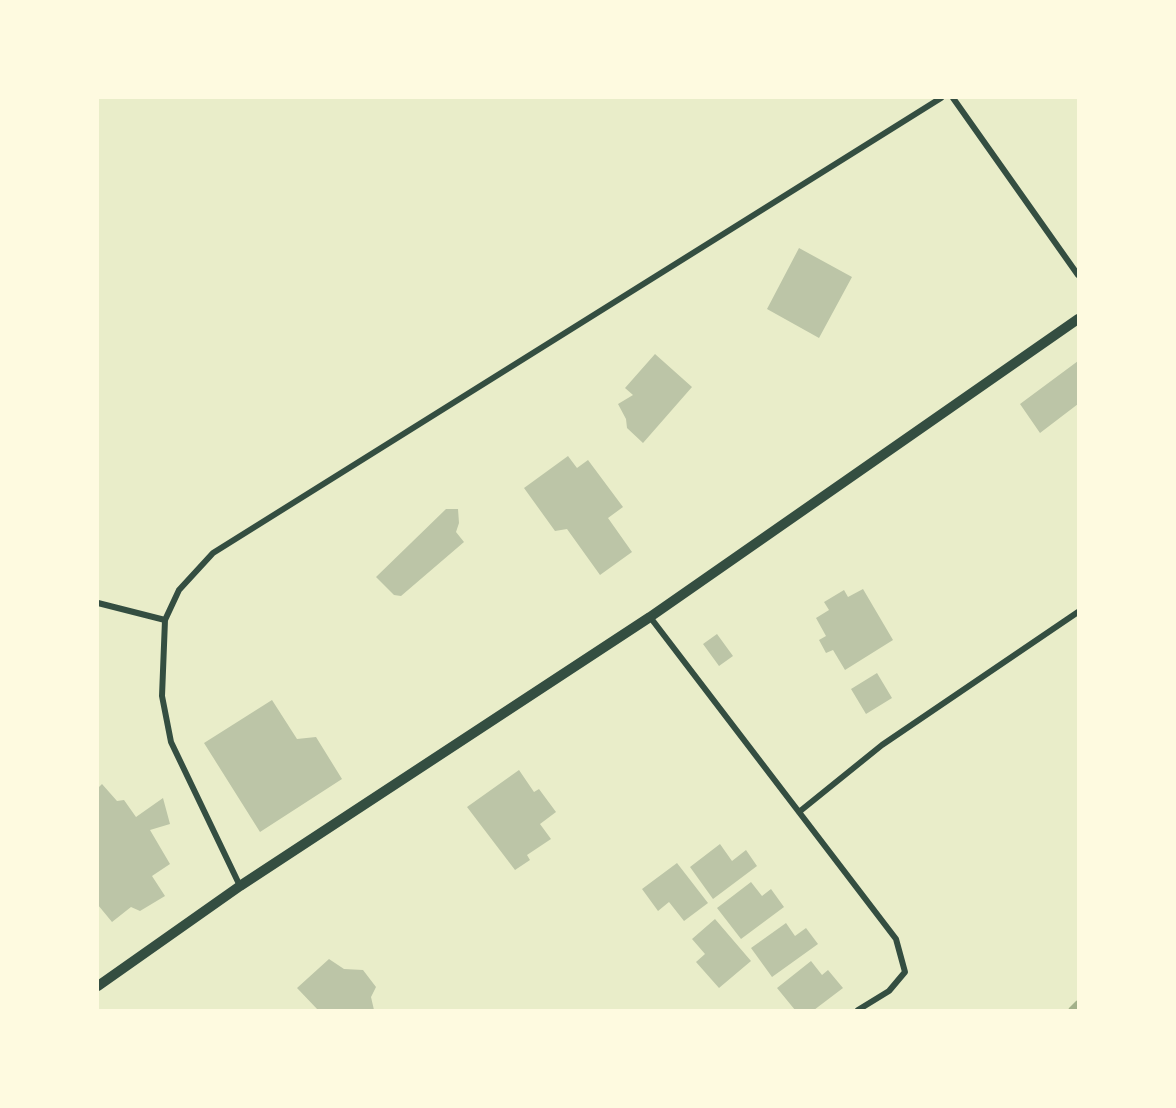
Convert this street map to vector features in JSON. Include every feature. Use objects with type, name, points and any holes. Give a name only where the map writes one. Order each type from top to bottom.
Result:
[{"type":"street","points":[[240,886],[171,742],[162,696],[165,620],[179,590],[213,553],[941,98]]},
{"type":"street","points":[[953,98],[1078,275]]},
{"type":"street","points":[[98,986],[240,886],[650,617],[1078,319]]},
{"type":"street","points":[[98,603],[165,620]]},
{"type":"street","points":[[799,812],[882,745],[1078,612]]},
{"type":"street","points":[[650,617],[896,939],[905,972],[889,991],[858,1011]]},
{"type":"building","points":[[799,248],[852,277],[819,338],[767,309]]},
{"type":"building","points":[[655,354],[692,387],[643,443],[627,428],[626,419],[618,404],[633,395],[625,388]]},
{"type":"building","points":[[1078,361],[1078,404],[1040,433],[1020,404]]},
{"type":"building","points":[[568,456],[577,468],[588,460],[623,507],[608,518],[632,552],[600,575],[567,529],[555,531],[524,488]]},
{"type":"building","points":[[446,509],[458,509],[459,523],[456,532],[464,542],[401,596],[394,595],[376,577]]},
{"type":"building","points":[[863,589],[893,640],[845,670],[833,650],[826,653],[819,640],[826,636],[816,618],[829,610],[824,602],[844,590],[848,597]]},
{"type":"building","points":[[717,634],[733,656],[719,666],[703,644]]},
{"type":"building","points":[[877,673],[892,698],[866,714],[851,689]]},
{"type":"building","points":[[272,700],[297,739],[316,737],[342,779],[260,832],[204,743]]},
{"type":"building","points":[[519,770],[534,792],[539,789],[556,812],[540,824],[551,839],[527,855],[530,860],[515,870],[467,807]]},
{"type":"building","points":[[102,784],[117,801],[124,800],[136,817],[163,798],[170,824],[150,830],[170,864],[152,876],[165,896],[140,911],[131,907],[112,922],[98,905],[98,788]]},
{"type":"building","points":[[720,844],[732,861],[746,850],[757,866],[713,899],[690,867]]},
{"type":"building","points":[[677,863],[708,903],[684,921],[669,902],[658,911],[642,889]]},
{"type":"building","points":[[751,882],[762,896],[771,889],[784,907],[741,939],[717,908]]},
{"type":"building","points":[[715,919],[751,961],[719,988],[696,962],[705,954],[692,939]]},
{"type":"building","points":[[786,923],[795,936],[806,928],[818,944],[772,977],[751,948]]},
{"type":"building","points":[[329,959],[344,969],[363,970],[376,987],[371,997],[374,1010],[318,1010],[297,988]]},
{"type":"building","points":[[811,961],[822,975],[828,970],[843,988],[814,1010],[795,1010],[777,988]]},
{"type":"waterway","points":[[1072,1010],[1078,1004]]}]
